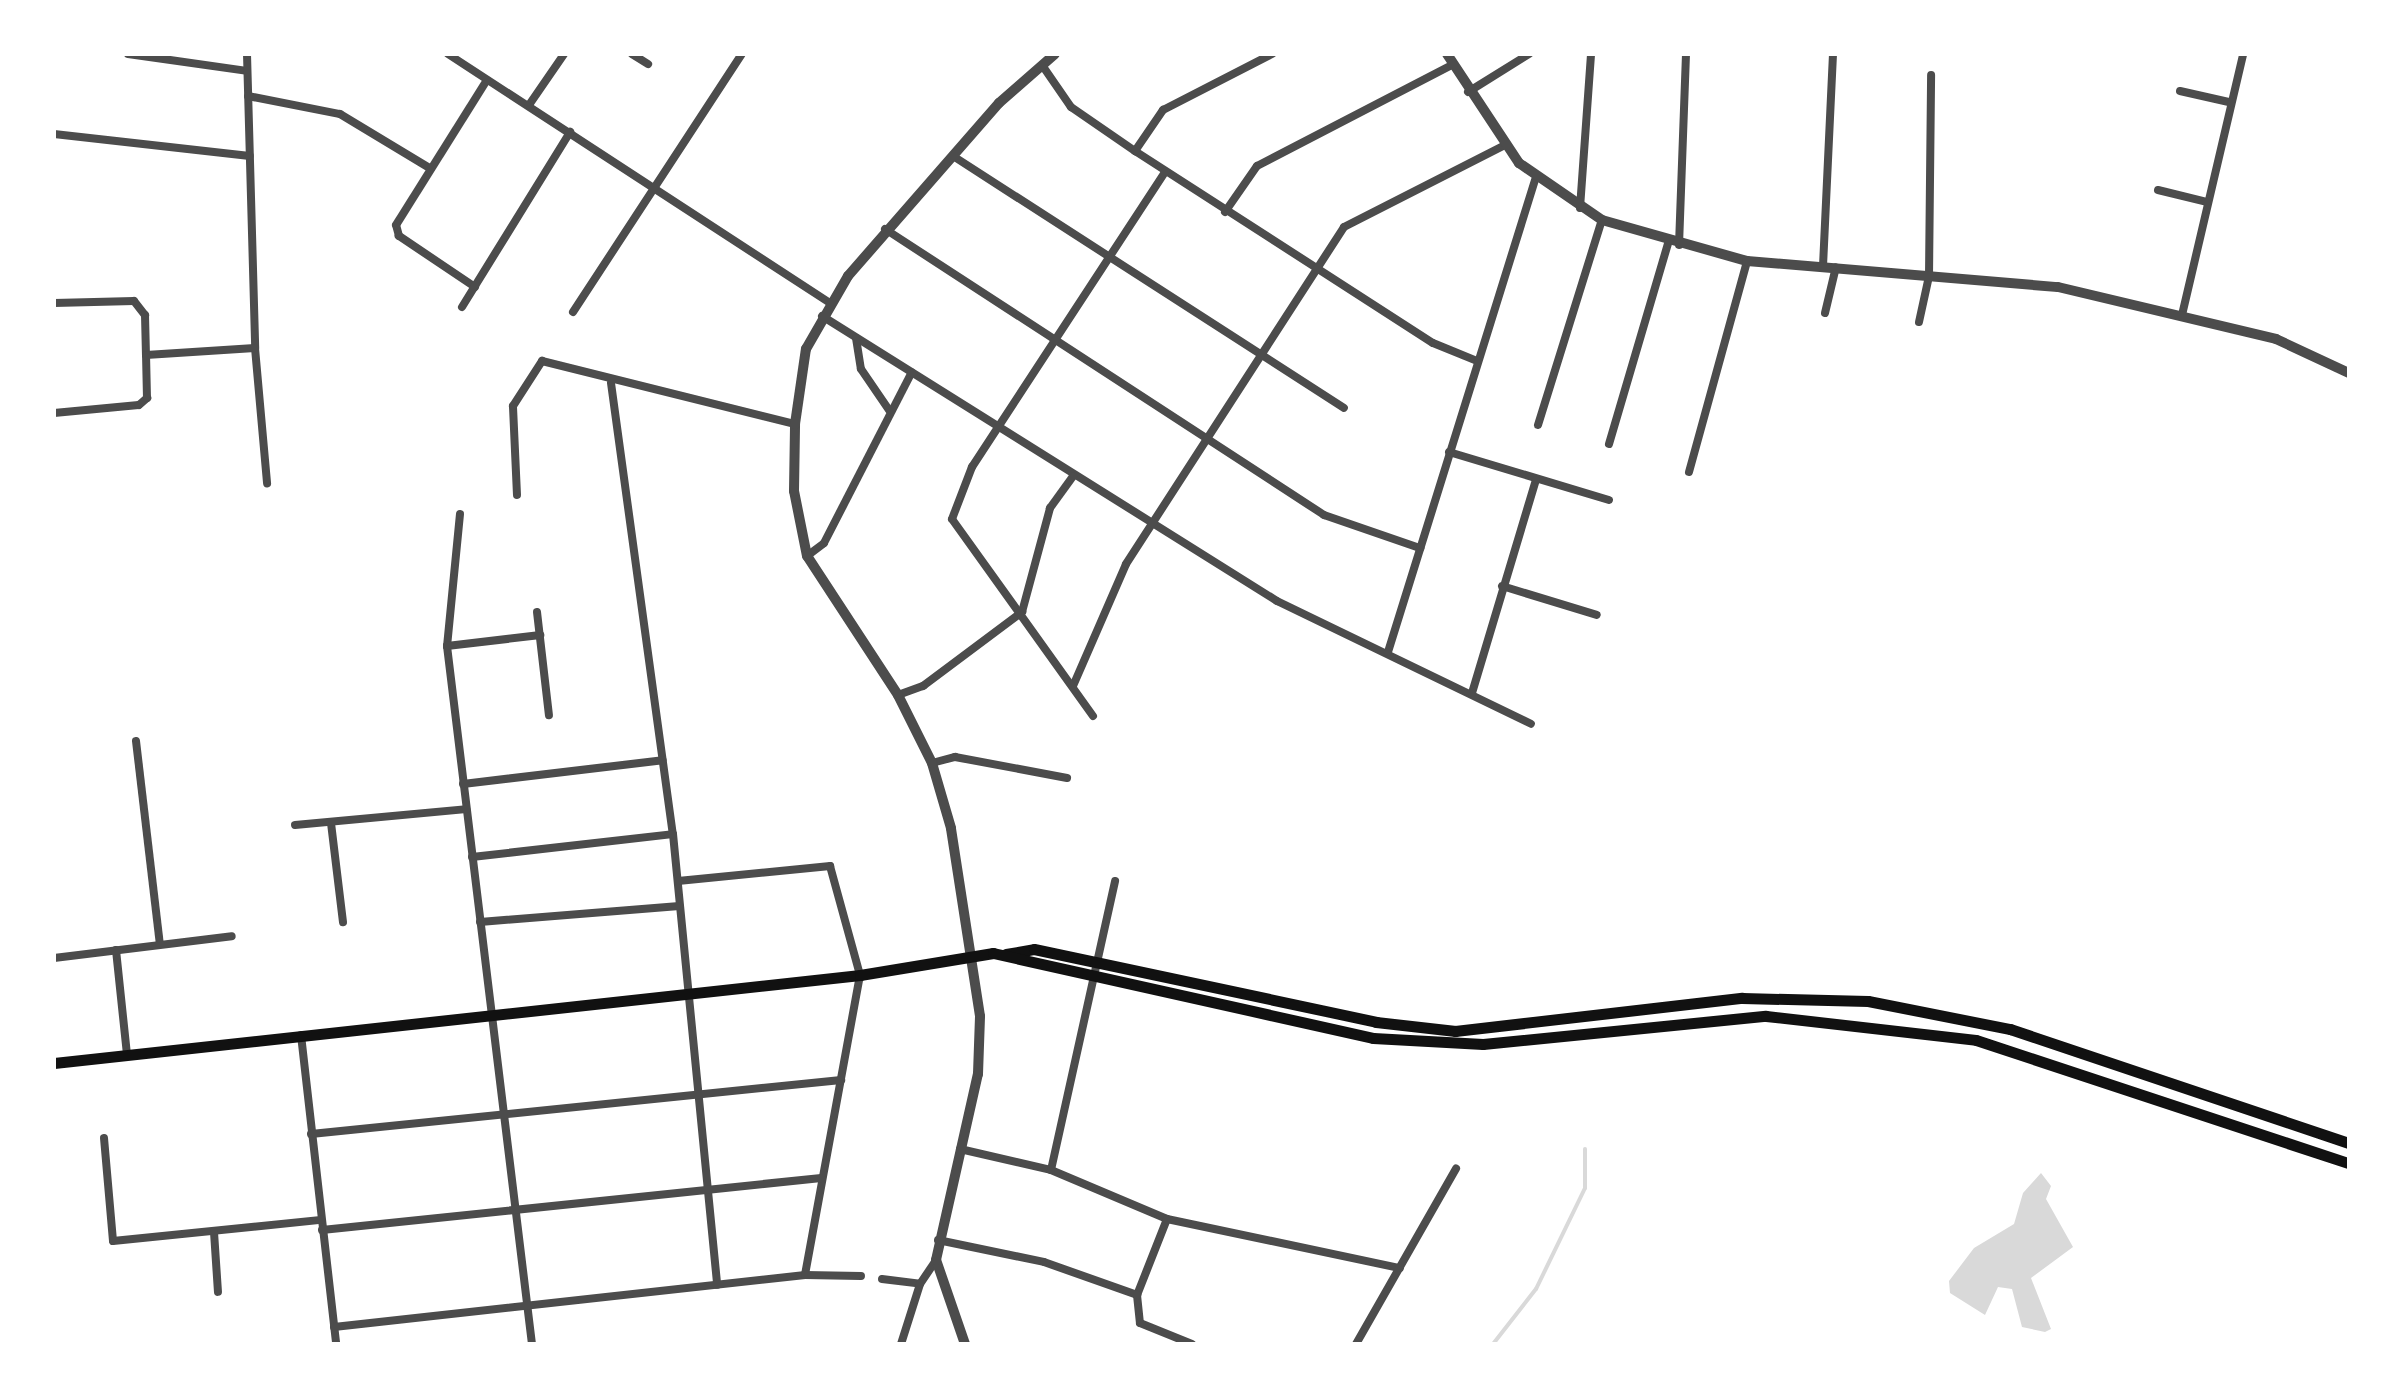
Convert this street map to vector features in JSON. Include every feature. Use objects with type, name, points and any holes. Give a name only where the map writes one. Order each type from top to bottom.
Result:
[{"type":"main road","points":[[54,1063],[689,995],[860,975],[972,955],[1002,955],[1034,949],[1374,1022],[1469,1032],[1742,998],[1868,1001],[2010,1029],[2349,1143]]},
{"type":"main road","points":[[1002,955],[1373,1038],[1453,1045],[1766,1016],[1976,1040],[2349,1163]]},
{"type":"street","points":[[129,54],[247,71]]},
{"type":"street","points":[[247,54],[255,348],[267,483]]},
{"type":"street","points":[[448,54],[830,303]]},
{"type":"street","points":[[529,105],[564,54]]},
{"type":"street","points":[[632,54],[648,64]]},
{"type":"street","points":[[573,312],[742,54]]},
{"type":"street","points":[[965,1344],[936,1260],[936,1240],[978,1074],[972,955],[932,763],[898,695],[807,556],[794,491],[795,424],[806,349],[830,303],[884,228],[1055,54]]},
{"type":"street","points":[[1135,151],[1163,110],[1272,54]]},
{"type":"street","points":[[1467,93],[1529,54]]},
{"type":"street","points":[[1579,209],[1586,189],[1591,54]]},
{"type":"street","points":[[1609,444],[1673,244],[1686,54]]},
{"type":"street","points":[[1823,266],[1833,54]]},
{"type":"street","points":[[2182,315],[2229,102],[2243,54]]},
{"type":"street","points":[[1225,212],[1257,166],[1449,59],[1467,93],[1503,146],[1535,179],[1579,209],[1602,220],[1673,244],[1747,261],[2058,287],[2292,344],[2349,373]]},
{"type":"street","points":[[1042,65],[1071,107],[1165,172],[1433,343],[1477,361]]},
{"type":"street","points":[[1919,322],[1929,276],[1931,75]]},
{"type":"street","points":[[475,287],[399,236],[396,225],[487,80]]},
{"type":"street","points":[[2180,91],[2229,102]]},
{"type":"street","points":[[248,96],[340,114],[431,169]]},
{"type":"street","points":[[462,307],[570,132]]},
{"type":"street","points":[[54,134],[250,156]]},
{"type":"street","points":[[1073,686],[1126,564],[1211,440],[1344,227],[1503,146]]},
{"type":"street","points":[[953,156],[1344,408]]},
{"type":"street","points":[[1093,716],[1022,612],[952,519],[972,467],[1001,429],[1165,172]]},
{"type":"street","points":[[1388,652],[1535,179]]},
{"type":"street","points":[[2158,190],[2207,202]]},
{"type":"street","points":[[1538,425],[1602,220]]},
{"type":"street","points":[[884,228],[1324,515],[1420,548]]},
{"type":"street","points":[[1689,472],[1747,261]]},
{"type":"street","points":[[1825,313],[1836,267]]},
{"type":"street","points":[[54,303],[134,301],[145,315],[147,398],[139,405],[54,413]]},
{"type":"street","points":[[822,316],[1151,526],[1277,601],[1388,652],[1531,724]]},
{"type":"street","points":[[856,338],[861,369],[889,410]]},
{"type":"street","points":[[146,355],[255,348]]},
{"type":"street","points":[[517,495],[513,406],[542,361],[611,383],[795,424]]},
{"type":"street","points":[[807,556],[824,543],[889,410],[912,372]]},
{"type":"street","points":[[611,383],[673,834],[717,1285]]},
{"type":"street","points":[[1449,452],[1609,500]]},
{"type":"street","points":[[898,695],[923,686],[1022,612],[1050,508],[1073,476]]},
{"type":"street","points":[[1472,693],[1536,480]]},
{"type":"street","points":[[460,514],[447,646],[532,1344]]},
{"type":"street","points":[[1502,586],[1597,615]]},
{"type":"street","points":[[537,612],[549,715]]},
{"type":"street","points":[[447,646],[540,635]]},
{"type":"street","points":[[136,741],[160,944]]},
{"type":"street","points":[[932,763],[955,757],[1067,778]]},
{"type":"street","points":[[463,784],[663,760]]},
{"type":"street","points":[[295,825],[466,809]]},
{"type":"street","points":[[331,823],[343,922]]},
{"type":"street","points":[[472,857],[673,834]]},
{"type":"street","points":[[678,881],[830,866],[860,975],[805,1275]]},
{"type":"street","points":[[1051,1170],[1115,881]]},
{"type":"street","points":[[480,922],[679,906]]},
{"type":"street","points":[[54,958],[232,936]]},
{"type":"street","points":[[116,950],[127,1055]]},
{"type":"street","points":[[301,1035],[336,1344]]},
{"type":"street","points":[[311,1134],[698,1091],[841,1080]]},
{"type":"street","points":[[104,1138],[113,1241],[517,1209],[821,1178]]},
{"type":"street","points":[[960,1149],[1051,1170],[1167,1219],[1400,1268]]},
{"type":"street","points":[[1356,1344],[1456,1169]]},
{"type":"street","points":[[1167,1219],[1137,1295],[1140,1323],[1192,1344]]},
{"type":"street","points":[[214,1232],[218,1292]]},
{"type":"street","points":[[936,1240],[1044,1262],[1137,1295]]},
{"type":"street","points":[[901,1344],[920,1284],[936,1260]]},
{"type":"street","points":[[334,1327],[805,1275],[861,1276]]},
{"type":"street","points":[[882,1279],[920,1284]]},
{"type":"shaded area","points":[[2041,1173],[2051,1186],[2046,1199],[2073,1247],[2031,1278],[2051,1329],[2045,1332],[2022,1327],[2012,1289],[1998,1287],[1985,1315],[1950,1293],[1949,1281],[1974,1248],[2014,1224],[2023,1193]]},
{"type":"waterway","points":[[1493,1344],[1536,1289],[1585,1188],[1585,1149]]}]
